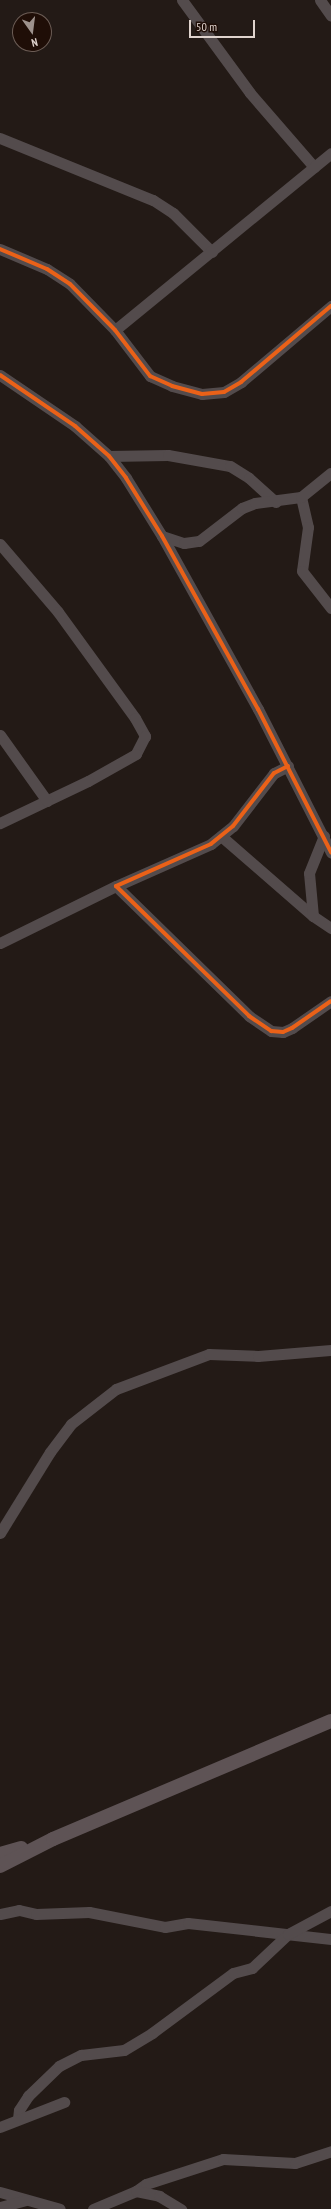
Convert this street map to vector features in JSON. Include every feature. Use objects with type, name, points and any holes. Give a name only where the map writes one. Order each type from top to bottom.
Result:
[{"type":"main road","points":[[0,1866],[53,1839],[331,1721]]},
{"type":"main road","points":[[0,1854],[53,1839]]},
{"type":"street","points":[[182,0],[250,93],[314,167]]},
{"type":"street","points":[[320,0],[331,16]]},
{"type":"street","points":[[0,138],[153,200],[174,213],[212,252]]},
{"type":"street","points":[[115,330],[331,154]]},
{"type":"street","points":[[0,249],[59,276],[115,330],[150,376],[183,389],[214,394],[224,392],[246,378],[331,306]]},
{"type":"street","points":[[0,375],[75,426],[109,456],[126,478],[162,536],[288,766],[331,852]]},
{"type":"street","points":[[109,456],[168,455],[230,466],[250,478],[276,502]]},
{"type":"street","points":[[162,536],[193,543],[206,537],[242,508],[301,498],[331,473]]},
{"type":"street","points":[[301,498],[308,527],[302,571],[331,608]]},
{"type":"street","points":[[0,544],[58,612],[135,718],[145,736],[136,754],[47,801],[0,823]]},
{"type":"street","points":[[0,735],[47,801]]},
{"type":"street","points":[[0,943],[116,886],[200,850],[221,836],[248,809],[274,773],[288,766]]},
{"type":"street","points":[[221,836],[312,916],[331,928]]},
{"type":"street","points":[[312,916],[309,873],[324,836]]},
{"type":"street","points":[[116,886],[249,1016],[271,1031],[283,1032],[292,1028],[331,1001]]},
{"type":"street","points":[[0,1533],[50,1452],[72,1424],[116,1389],[209,1354],[258,1356],[331,1350]]},
{"type":"street","points":[[0,1515],[12,1512]]},
{"type":"street","points":[[0,1914],[19,1910],[36,1914],[89,1912],[165,1927],[188,1923],[331,1938]]},
{"type":"street","points":[[18,2120],[19,2110],[28,2096],[59,2066],[81,2055],[124,2050],[157,2029],[233,1973],[252,1968],[288,1934],[331,1911]]},
{"type":"street","points":[[0,2127],[64,2102]]},
{"type":"street","points":[[93,2209],[136,2191],[146,2184],[223,2159],[295,2163],[331,2151]]},
{"type":"street","points":[[136,2191],[159,2196],[181,2209]]},
{"type":"street","points":[[0,2192],[60,2209]]},
{"type":"street","points":[[0,2208],[29,2199]]},
{"type":"cycle path","points":[[0,249],[47,269],[70,284],[115,330],[150,376],[172,386],[202,394],[224,392],[241,382],[331,306]]},
{"type":"cycle path","points":[[0,375],[75,426],[109,456],[126,478],[162,536],[258,709],[331,852]]},
{"type":"cycle path","points":[[288,766],[274,773],[233,826],[211,844],[116,886],[249,1016],[271,1031],[283,1032],[292,1028],[331,1001]]}]
